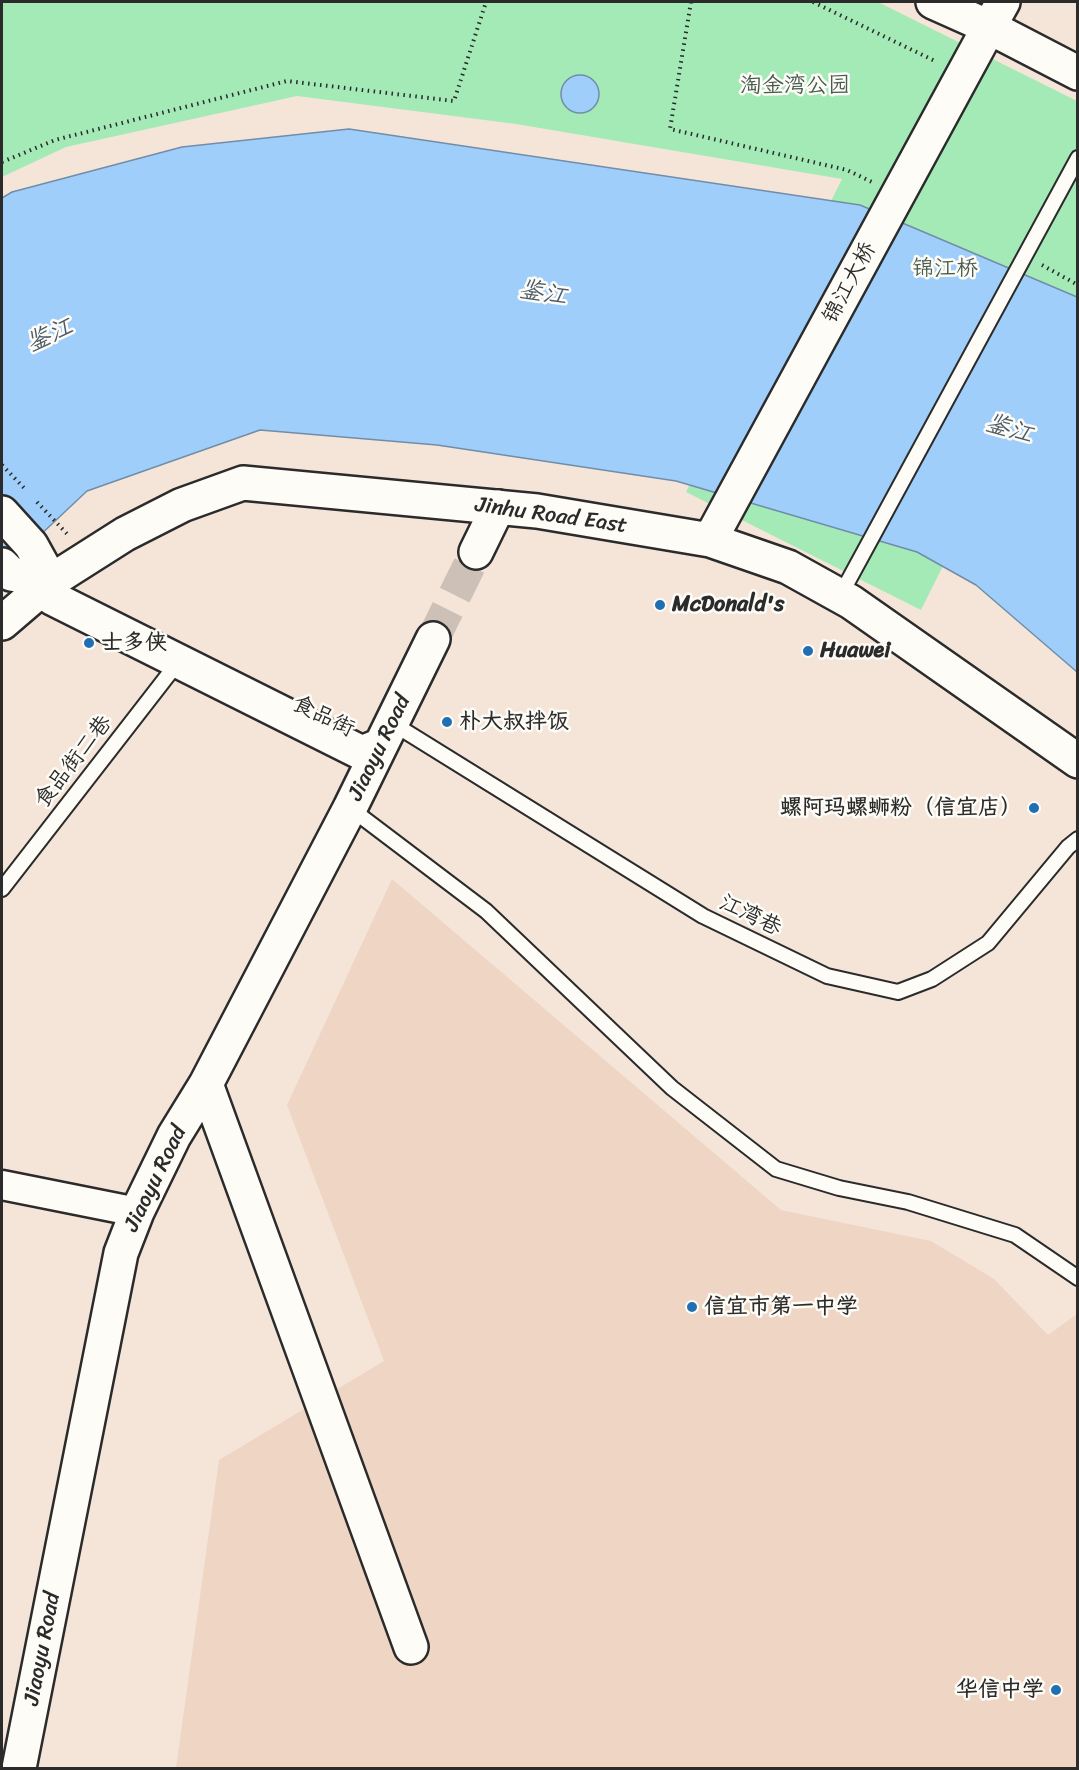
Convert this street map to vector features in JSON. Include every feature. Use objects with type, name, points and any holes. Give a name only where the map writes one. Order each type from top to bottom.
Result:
[{"type":"street","points":[[933,2],[996,14],[1077,73]]},
{"type":"street","name":"锦江大桥","points":[[711,540],[996,14]]},
{"type":"street","name":"Jinhu Road East","points":[[2,623],[51,581],[135,529],[182,505],[243,483],[537,511],[711,540],[788,567],[851,602],[1077,761]]},
{"type":"street","points":[[476,552],[498,507]]},
{"type":"street","points":[[2,513],[31,545],[51,581]]},
{"type":"street","points":[[6,569],[51,581]]},
{"type":"street","name":"食品街","points":[[51,581],[386,734],[362,753],[52,598],[51,581]]},
{"type":"street","name":"Jiaoyu Road","points":[[19,1768],[121,1253],[137,1212],[174,1136],[206,1084],[350,808],[433,639]]},
{"type":"street","points":[[206,1084],[411,1647]]},
{"type":"street","points":[[2,1185],[137,1212]]},
{"type":"lane","points":[[840,596],[1077,158]]},
{"type":"lane","name":"食品街二巷","points":[[2,889],[179,661]]},
{"type":"lane","name":"江湾巷","points":[[386,734],[703,916],[827,976],[898,992],[932,979],[988,943],[1077,839]]},
{"type":"lane","points":[[350,808],[486,912],[672,1088],[776,1169],[839,1188],[908,1202],[1015,1235],[1077,1278]]},
{"type":"path","points":[[2,162],[55,141],[287,81],[454,101],[486,2]]},
{"type":"path","points":[[691,2],[670,129],[847,170],[874,183]]},
{"type":"path","points":[[813,2],[940,63]]},
{"type":"path","points":[[1025,255],[1077,285]]},
{"type":"shaded area","name":"信宜市第一中学","points":[[392,879],[781,1210],[931,1241],[994,1279],[1048,1335],[1077,1314],[1077,1768],[176,1768],[219,1460],[384,1361],[287,1105]]},
{"type":"green space","points":[[2,2],[878,2],[1077,101],[1077,298],[921,610],[686,492],[842,179],[516,124],[297,96],[66,147],[2,177]]},
{"type":"water","points":[[580,75],[593,81],[599,94],[593,107],[580,113],[567,107],[561,94],[567,81]]},
{"type":"water","name":"鉴江","points":[[349,129],[860,205],[1077,297],[1077,672],[976,585],[917,552],[676,481],[437,445],[260,430],[87,491],[2,571],[2,198],[12,192],[182,147]]},
{"type":"tunnel","points":[[433,639],[476,552]]},
{"type":"place","name":"McDonald's","points":[[660,605]]},
{"type":"place","name":"士多侠","points":[[89,643]]},
{"type":"place","name":"Huawei","points":[[808,651]]},
{"type":"place","name":"朴大叔拌饭","points":[[447,722]]},
{"type":"place","name":"螺阿玛螺蛳粉（信宜店）","points":[[1034,808]]},
{"type":"place","name":"信宜市第一中学","points":[[692,1307]]},
{"type":"place","name":"华信中学","points":[[1056,1690]]},
{"type":"park label","name":"淘金湾公园","points":[[795,86]]},
{"type":"park label","name":"锦江桥","points":[[945,269]]}]
